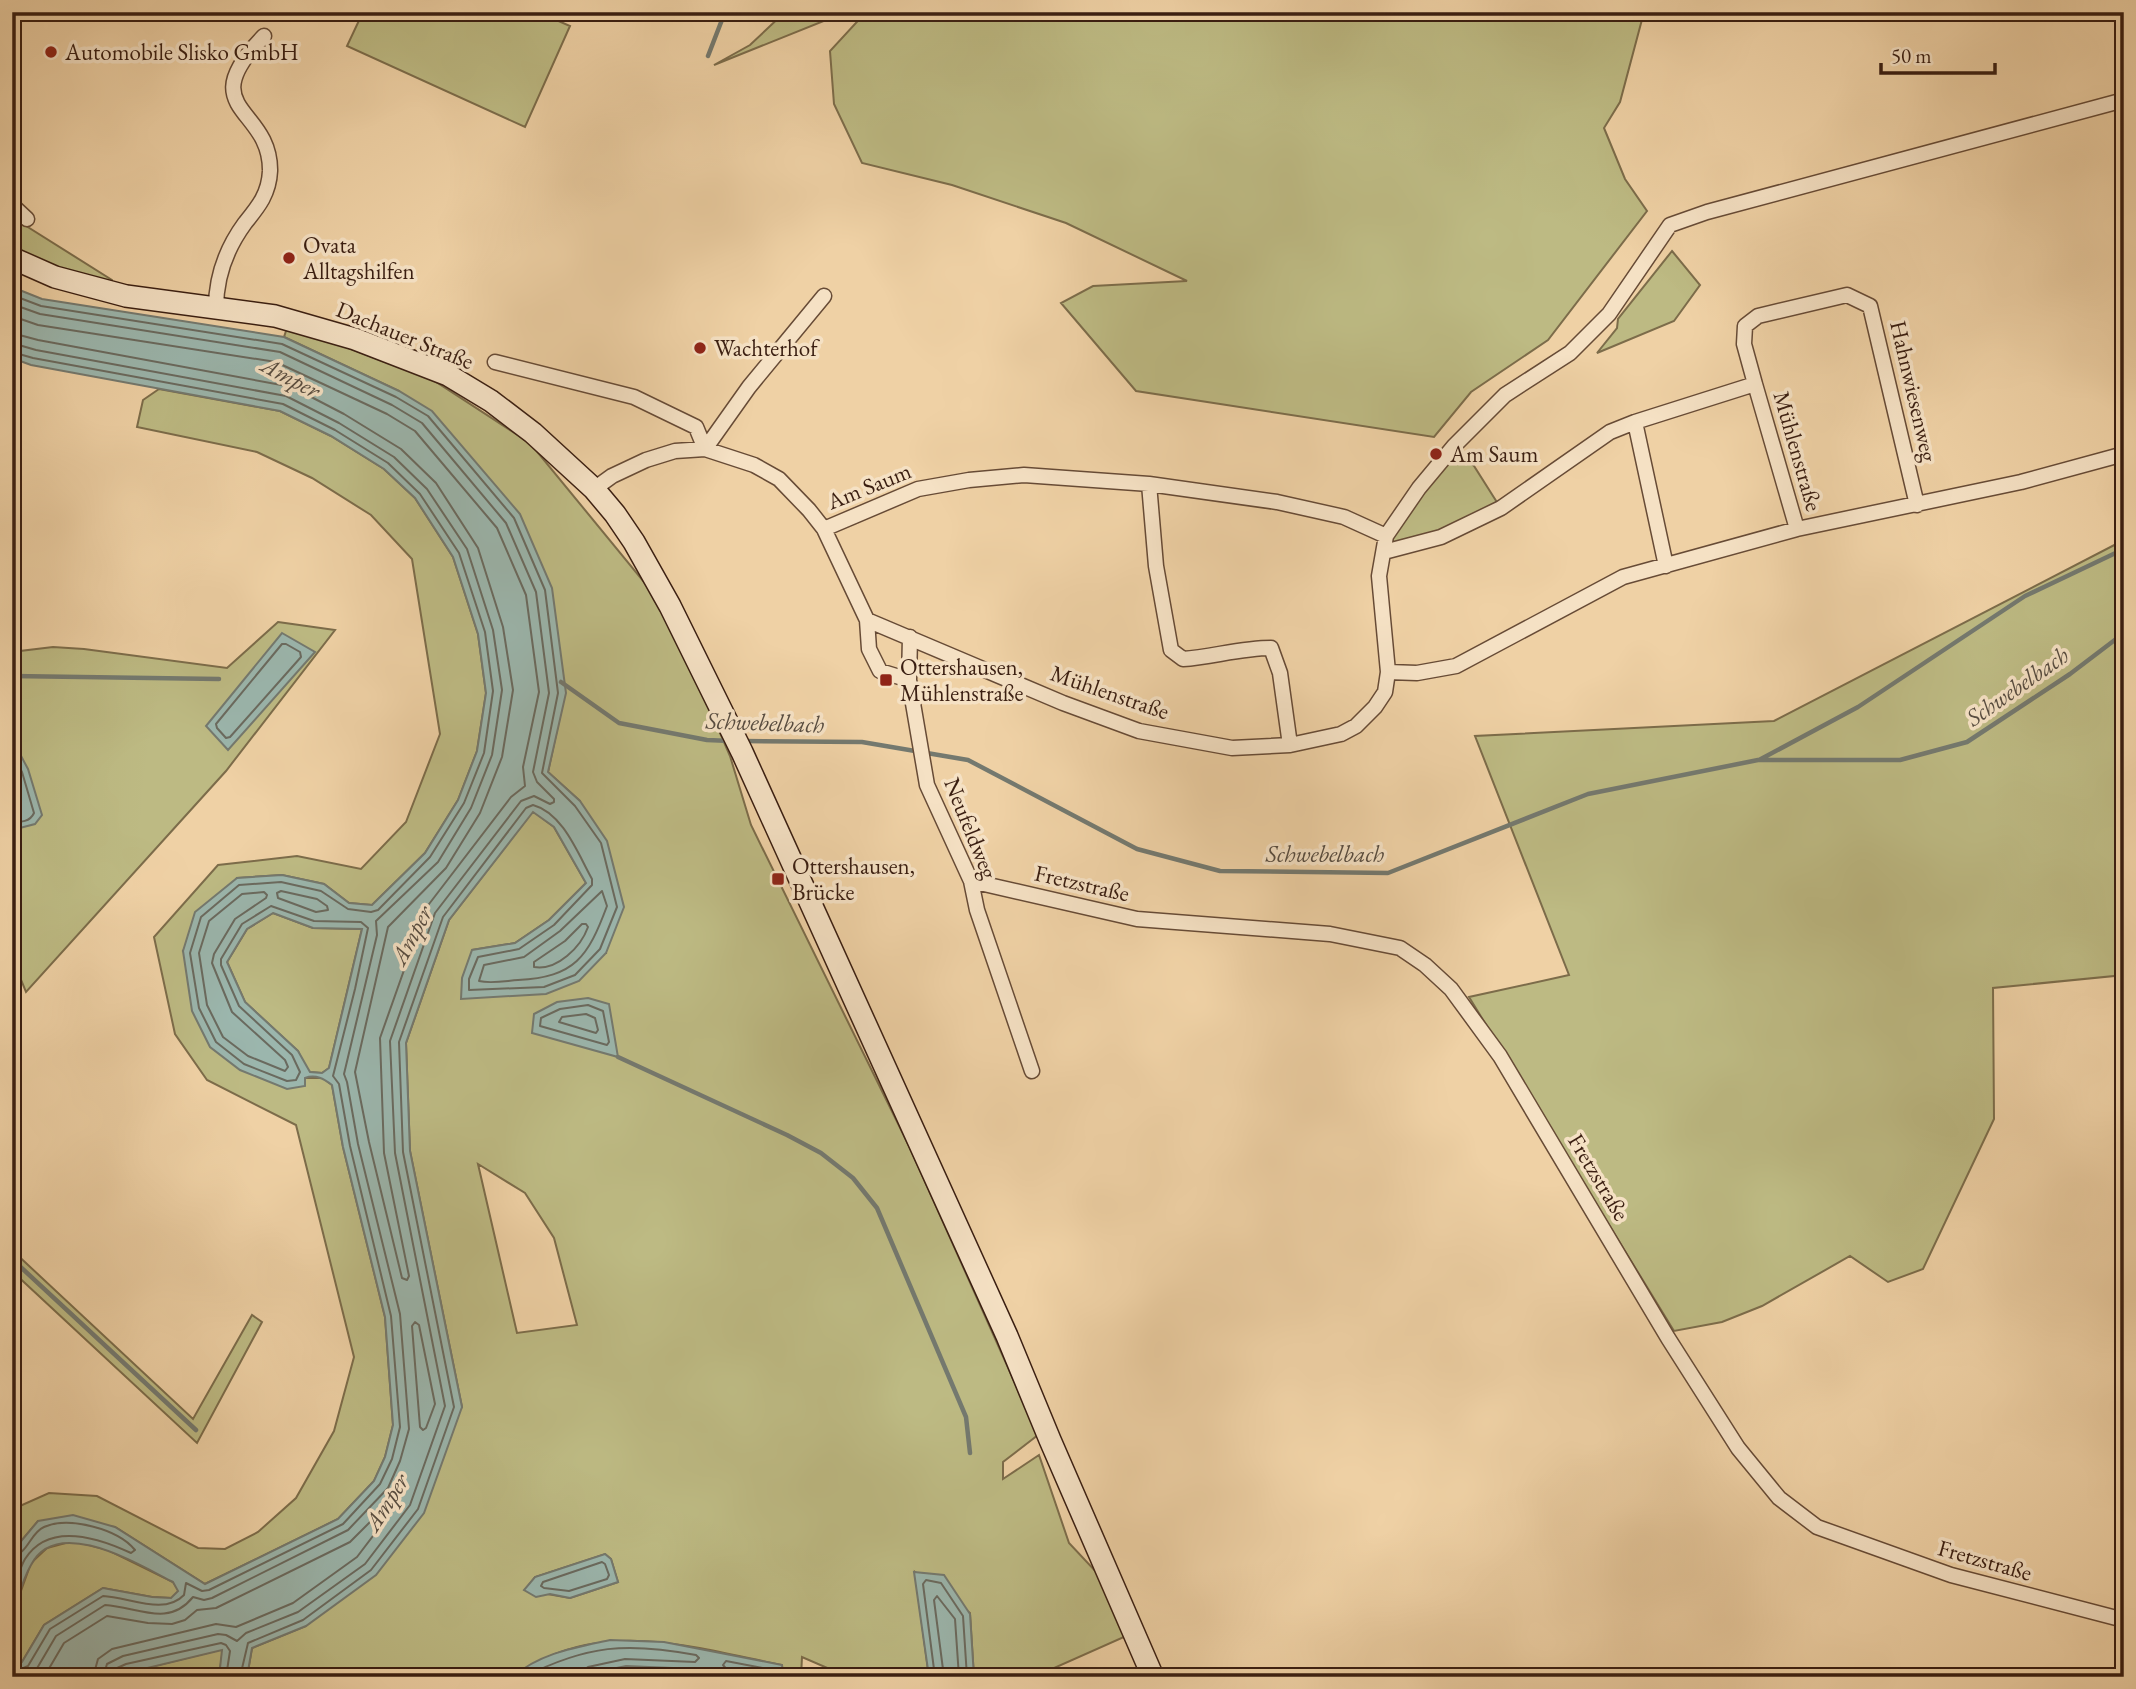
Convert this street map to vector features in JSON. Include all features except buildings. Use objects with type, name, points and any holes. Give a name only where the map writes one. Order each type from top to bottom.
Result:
[{"type":"main road","name":"Dachauer Straße","points":[[12,258],[55,277],[126,296],[275,316],[355,339],[448,375],[491,401],[534,433],[594,489],[615,514],[670,606],[738,743],[1007,1336],[1153,1677]]},
{"type":"street","points":[[216,308],[219,272],[244,224],[261,205],[270,171],[266,147],[237,103],[232,90],[235,72],[250,50],[264,36]]},
{"type":"street","points":[[1388,672],[1379,576],[1386,536],[1419,488],[1454,446],[1505,395],[1570,353],[1609,314],[1670,225],[1707,212],[2124,100]]},
{"type":"street","points":[[12,205],[27,219]]},
{"type":"street","name":"Hahnwiesenweg","points":[[1755,384],[1744,344],[1745,326],[1758,316],[1847,295],[1870,306],[1917,505]]},
{"type":"street","points":[[705,449],[749,387],[824,296]]},
{"type":"street","points":[[495,362],[634,397],[696,427],[705,449]]},
{"type":"street","points":[[1384,552],[1441,537],[1501,508],[1609,432],[1755,384]]},
{"type":"street","name":"Mühlenstraße","points":[[1755,384],[1797,529]]},
{"type":"street","points":[[1634,422],[1667,566]]},
{"type":"street","points":[[594,489],[612,476],[646,460],[675,451],[705,449],[754,465],[779,480],[805,505],[824,529],[867,620],[869,649],[880,671],[909,681]]},
{"type":"street","name":"Mühlenstraße","points":[[867,620],[1063,703],[1139,731],[1232,748],[1290,745],[1324,739],[1356,726],[1385,692],[1388,672],[1417,673],[1456,666],[1623,578],[1797,529],[2021,482],[2124,454]]},
{"type":"street","name":"Am Saum","points":[[824,529],[918,489],[1024,474],[1149,484],[1277,502],[1344,517],[1386,536]]},
{"type":"street","points":[[1149,484],[1156,566],[1171,650],[1183,659],[1271,648],[1280,673],[1290,745]]},
{"type":"street","name":"Neufeldweg","points":[[909,638],[909,681],[927,785],[971,881],[977,910],[1032,1071]]},
{"type":"street","name":"Fretzstraße","points":[[971,881],[1137,919],[1330,934],[1400,947],[1451,989],[1500,1056],[1668,1338],[1738,1448],[1779,1498],[1816,1527],[1951,1576],[2124,1620]]},
{"type":"shaded area","points":[[363,12],[538,12],[570,26],[525,127],[347,46]]},
{"type":"shaded area","points":[[785,12],[846,12],[714,65],[750,45]]},
{"type":"shaded area","points":[[866,12],[1644,12],[1620,102],[1604,128],[1625,179],[1647,211],[1548,340],[1471,392],[1434,437],[1136,391],[1061,303],[1093,286],[1187,281],[1066,223],[952,185],[862,163],[834,104],[830,51]]},
{"type":"shaded area","points":[[12,215],[112,280],[112,283],[57,270],[12,249]]},
{"type":"shaded area","points":[[1672,251],[1700,285],[1674,321],[1597,353],[1617,328],[1618,319]]},
{"type":"shaded area","points":[[288,325],[433,380],[530,443],[667,610],[730,756],[751,825],[910,1148],[1038,1435],[1003,1462],[1003,1479],[1039,1455],[1069,1543],[1100,1576],[1124,1637],[1034,1677],[974,1677],[970,1613],[915,1572],[929,1677],[848,1677],[802,1657],[801,1677],[783,1677],[782,1665],[693,1647],[633,1641],[604,1642],[575,1648],[546,1658],[513,1677],[247,1677],[252,1648],[306,1626],[462,1407],[410,1151],[406,1043],[449,920],[533,811],[554,827],[586,883],[549,920],[515,943],[472,950],[606,953],[580,801],[548,772],[565,693],[399,391],[284,337]],"holes":[[[478,1164],[525,1193],[554,1238],[577,1325],[517,1333]],[[605,1554],[611,1559],[618,1582],[570,1598],[525,1590],[535,1577]]]},
{"type":"shaded area","points":[[159,389],[280,411],[331,436],[384,469],[415,498],[453,557],[478,634],[486,693],[477,751],[458,800],[425,853],[372,905],[349,903],[324,884],[282,875],[237,878],[183,951],[305,1078],[323,1078],[332,1085],[343,1147],[385,1317],[393,1425],[385,1457],[374,1481],[338,1519],[205,1584],[115,1527],[38,1521],[12,1552],[12,1507],[49,1493],[97,1496],[198,1548],[225,1549],[258,1532],[296,1498],[334,1431],[354,1357],[296,1125],[207,1080],[175,1034],[154,937],[218,865],[297,856],[361,869],[406,822],[440,734],[412,559],[371,515],[312,478],[257,452],[137,427],[143,400]]},
{"type":"shaded area","points":[[1456,451],[1474,466],[1500,507],[1440,535],[1386,549],[1389,537]]},
{"type":"shaded area","points":[[2124,540],[2124,975],[1993,988],[1994,1119],[1923,1269],[1888,1282],[1850,1256],[1762,1306],[1722,1322],[1674,1331],[1469,997],[1569,975],[1475,736],[1774,721]]},
{"type":"shaded area","points":[[278,622],[335,630],[226,771],[26,992],[12,958],[12,652],[53,647],[84,649],[227,668]]},
{"type":"shaded area","points":[[273,913],[313,928],[362,929],[329,1068],[322,1073],[310,1072],[298,1051],[245,1002],[227,962],[247,929]]},
{"type":"shaded area","points":[[12,1250],[193,1419],[252,1315],[262,1322],[197,1443],[12,1271]]},
{"type":"shaded area","points":[[73,1541],[108,1550],[173,1582],[179,1591],[172,1598],[103,1588],[44,1625],[22,1662],[12,1667],[12,1616],[31,1563],[47,1548]]},
{"type":"shaded area","points":[[223,1649],[219,1677],[110,1677]]},
{"type":"shaded area","points":[[626,1666],[696,1669],[741,1677],[574,1677]]},
{"type":"water","name":"Amper","points":[[12,287],[42,299],[284,337],[399,391],[432,411],[520,514],[552,588],[566,693],[548,772],[580,801],[607,841],[624,907],[606,953],[579,981],[546,994],[461,999],[462,978],[472,950],[515,943],[549,920],[586,883],[554,827],[533,812],[449,920],[406,1043],[410,1151],[462,1407],[424,1513],[376,1575],[306,1626],[252,1648],[247,1677],[219,1677],[222,1650],[110,1677],[12,1677],[12,1667],[22,1662],[44,1625],[103,1588],[171,1598],[178,1591],[173,1582],[120,1556],[78,1543],[59,1544],[43,1550],[31,1565],[12,1616],[12,1552],[38,1521],[73,1515],[115,1527],[205,1584],[338,1519],[374,1481],[385,1457],[393,1425],[385,1317],[343,1147],[332,1085],[313,1077],[305,1078],[305,1086],[287,1089],[240,1070],[210,1047],[192,1011],[183,951],[195,912],[237,878],[282,875],[324,884],[349,903],[372,905],[425,853],[458,800],[477,751],[486,693],[478,634],[453,557],[415,498],[384,469],[331,436],[280,411],[31,365],[12,358]],"holes":[[[273,913],[313,928],[362,929],[329,1068],[322,1073],[310,1072],[298,1051],[245,1002],[227,962],[247,929]]]},
{"type":"water","points":[[282,633],[315,652],[228,750],[206,726]]},
{"type":"water","points":[[12,739],[28,769],[42,815],[35,824],[16,829],[12,828]]},
{"type":"water","points":[[588,998],[609,1004],[618,1057],[532,1033],[534,1014],[557,1002]]},
{"type":"water","points":[[605,1554],[611,1559],[618,1582],[570,1598],[550,1594],[536,1597],[524,1590],[535,1577]]},
{"type":"water","points":[[914,1572],[944,1575],[970,1614],[974,1677],[929,1677]]},
{"type":"water","points":[[610,1640],[664,1642],[782,1665],[783,1677],[741,1677],[696,1669],[626,1666],[574,1677],[513,1677],[547,1657],[572,1648]]},
{"type":"waterway","points":[[708,56],[725,12]]},
{"type":"waterway","points":[[1759,760],[1858,707],[2025,596],[2124,549]]},
{"type":"waterway","name":"Schwebelbach","points":[[743,741],[862,742],[968,760],[1137,849],[1220,871],[1388,873],[1588,794],[1758,760],[1900,760],[1967,742],[2070,674],[2124,633]]},
{"type":"waterway","points":[[12,676],[219,679]]},
{"type":"waterway","name":"Schwebelbach","points":[[561,682],[619,723],[707,740],[731,741]]},
{"type":"waterway","points":[[618,1057],[787,1135],[821,1153],[853,1178],[877,1208],[966,1417],[970,1453]]},
{"type":"waterway","points":[[12,1259],[196,1430]]},
{"type":"place","name":"Automobile Slisko GmbH","points":[[51,52]]},
{"type":"place","name":"Ovata Alltagshilfen","points":[[289,258]]},
{"type":"place","name":"Wachterhof","points":[[700,348]]},
{"type":"place","name":"Am Saum","points":[[1436,454]]},
{"type":"place","name":"Ottershausen, Mühlenstraße","points":[[886,680]]},
{"type":"place","name":"Ottershausen, Brücke","points":[[778,879]]}]
